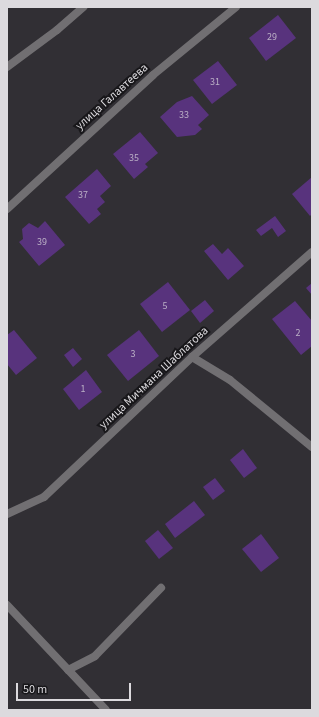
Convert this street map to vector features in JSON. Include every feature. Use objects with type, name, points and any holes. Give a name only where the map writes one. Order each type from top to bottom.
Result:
[{"type":"street","points":[[7,67],[57,30],[83,7]]},
{"type":"street","name":"улица Галавтеева","points":[[7,209],[153,75],[236,7]]},
{"type":"street","name":"улица Мичмана Шаблатова","points":[[7,514],[44,497],[192,357],[312,252]]},
{"type":"street","points":[[192,357],[230,380],[312,447]]},
{"type":"street","points":[[68,670],[95,656],[161,588]]},
{"type":"street","points":[[7,605],[106,710]]},
{"type":"building","points":[[278,15],[296,38],[266,61],[249,38]]},
{"type":"building","points":[[218,61],[237,85],[212,104],[193,80]]},
{"type":"building","points":[[192,96],[209,115],[198,125],[202,129],[195,135],[177,137],[160,117],[177,102]]},
{"type":"building","points":[[140,132],[158,153],[145,164],[148,167],[134,179],[113,154]]},
{"type":"building","points":[[97,169],[111,186],[100,196],[105,202],[97,209],[101,214],[89,224],[65,197]]},
{"type":"building","points":[[312,177],[312,214],[310,216],[292,194]]},
{"type":"building","points":[[275,216],[286,231],[278,237],[272,228],[261,236],[256,230]]},
{"type":"building","points":[[45,221],[65,245],[39,266],[19,242],[23,239],[22,229],[29,223],[38,228]]},
{"type":"building","points":[[213,244],[222,254],[228,248],[244,266],[228,280],[204,251]]},
{"type":"building","points":[[168,282],[190,310],[162,332],[140,304]]},
{"type":"building","points":[[312,283],[312,295],[306,288]]},
{"type":"building","points":[[205,300],[214,311],[200,323],[191,311]]},
{"type":"building","points":[[295,301],[312,321],[312,346],[301,355],[272,319]]},
{"type":"building","points":[[14,330],[37,358],[16,375],[7,364],[7,335]]},
{"type":"building","points":[[139,330],[159,356],[128,381],[107,355]]},
{"type":"building","points":[[73,348],[82,359],[73,367],[64,355]]},
{"type":"building","points":[[86,370],[102,392],[79,410],[63,389]]},
{"type":"building","points":[[243,449],[257,468],[244,478],[230,460]]},
{"type":"building","points":[[215,478],[225,491],[213,500],[203,487]]},
{"type":"building","points":[[194,501],[205,515],[175,538],[165,524]]},
{"type":"building","points":[[158,530],[173,548],[159,559],[145,541]]},
{"type":"building","points":[[261,534],[279,558],[261,572],[242,549]]}]
